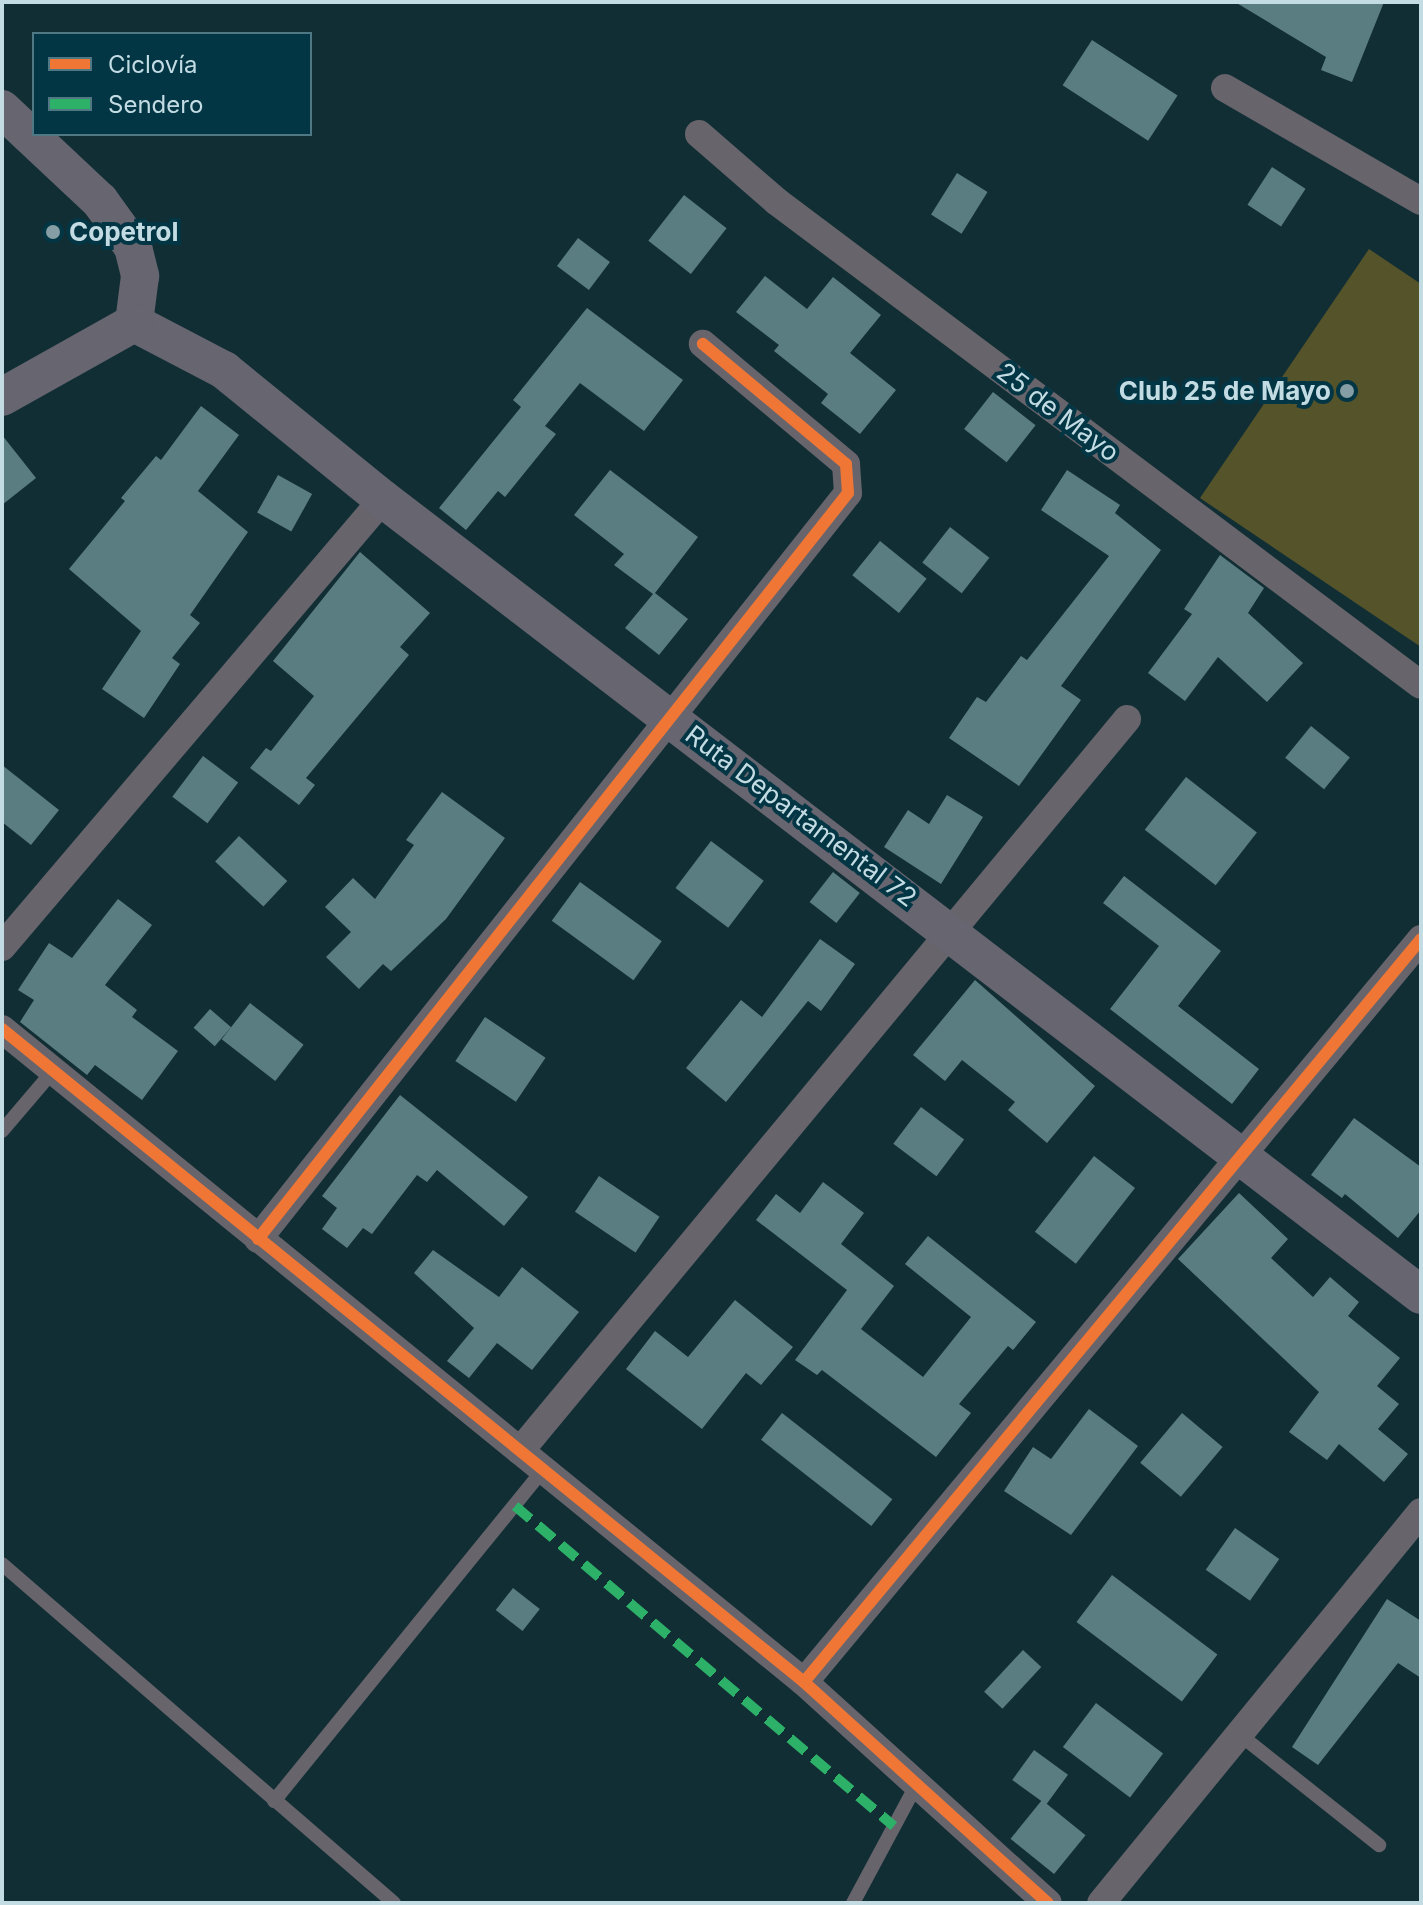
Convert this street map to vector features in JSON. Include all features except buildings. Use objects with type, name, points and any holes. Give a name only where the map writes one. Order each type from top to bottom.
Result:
[{"type":"main road","points":[[2,109],[100,201],[133,247],[140,276],[134,323],[2,397]]},
{"type":"main road","name":"Ruta Departamental 72","points":[[134,323],[224,370],[383,499],[954,933],[1421,1295]]},
{"type":"street","points":[[1225,88],[1421,201]]},
{"type":"street","name":"25 de Mayo","points":[[699,134],[776,201],[1421,685]]},
{"type":"street","points":[[258,1239],[848,493],[851,478],[846,464],[703,344]]},
{"type":"street","points":[[2,947],[383,499]]},
{"type":"street","points":[[520,1451],[954,933],[1127,719]]},
{"type":"street","points":[[804,1682],[1242,1159],[1421,939]]},
{"type":"street","points":[[2,1029],[804,1682],[918,1782],[1048,1903]]},
{"type":"street","points":[[1101,1903],[1421,1512]]},
{"type":"lane","points":[[2,1131],[53,1071]]},
{"type":"lane","points":[[274,1801],[543,1470]]},
{"type":"lane","points":[[2,1564],[394,1903]]},
{"type":"lane","points":[[1239,1734],[1379,1845]]},
{"type":"lane","points":[[853,1903],[918,1782]]},
{"type":"shaded area","name":"Club 25 de Mayo","points":[[1369,249],[1421,284],[1421,647],[1200,498]]},
{"type":"marked path","points":[[515,1506],[894,1826]]},
{"type":"cycle path","points":[[258,1239],[848,493],[846,464],[703,344]]},
{"type":"cycle path","points":[[804,1682],[1421,939]]},
{"type":"cycle path","points":[[2,1029],[804,1682],[1048,1903]]},
{"type":"place","name":"Copetrol","points":[[53,232]]},
{"type":"place","name":"Club 25 de Mayo","points":[[1347,391]]}]
